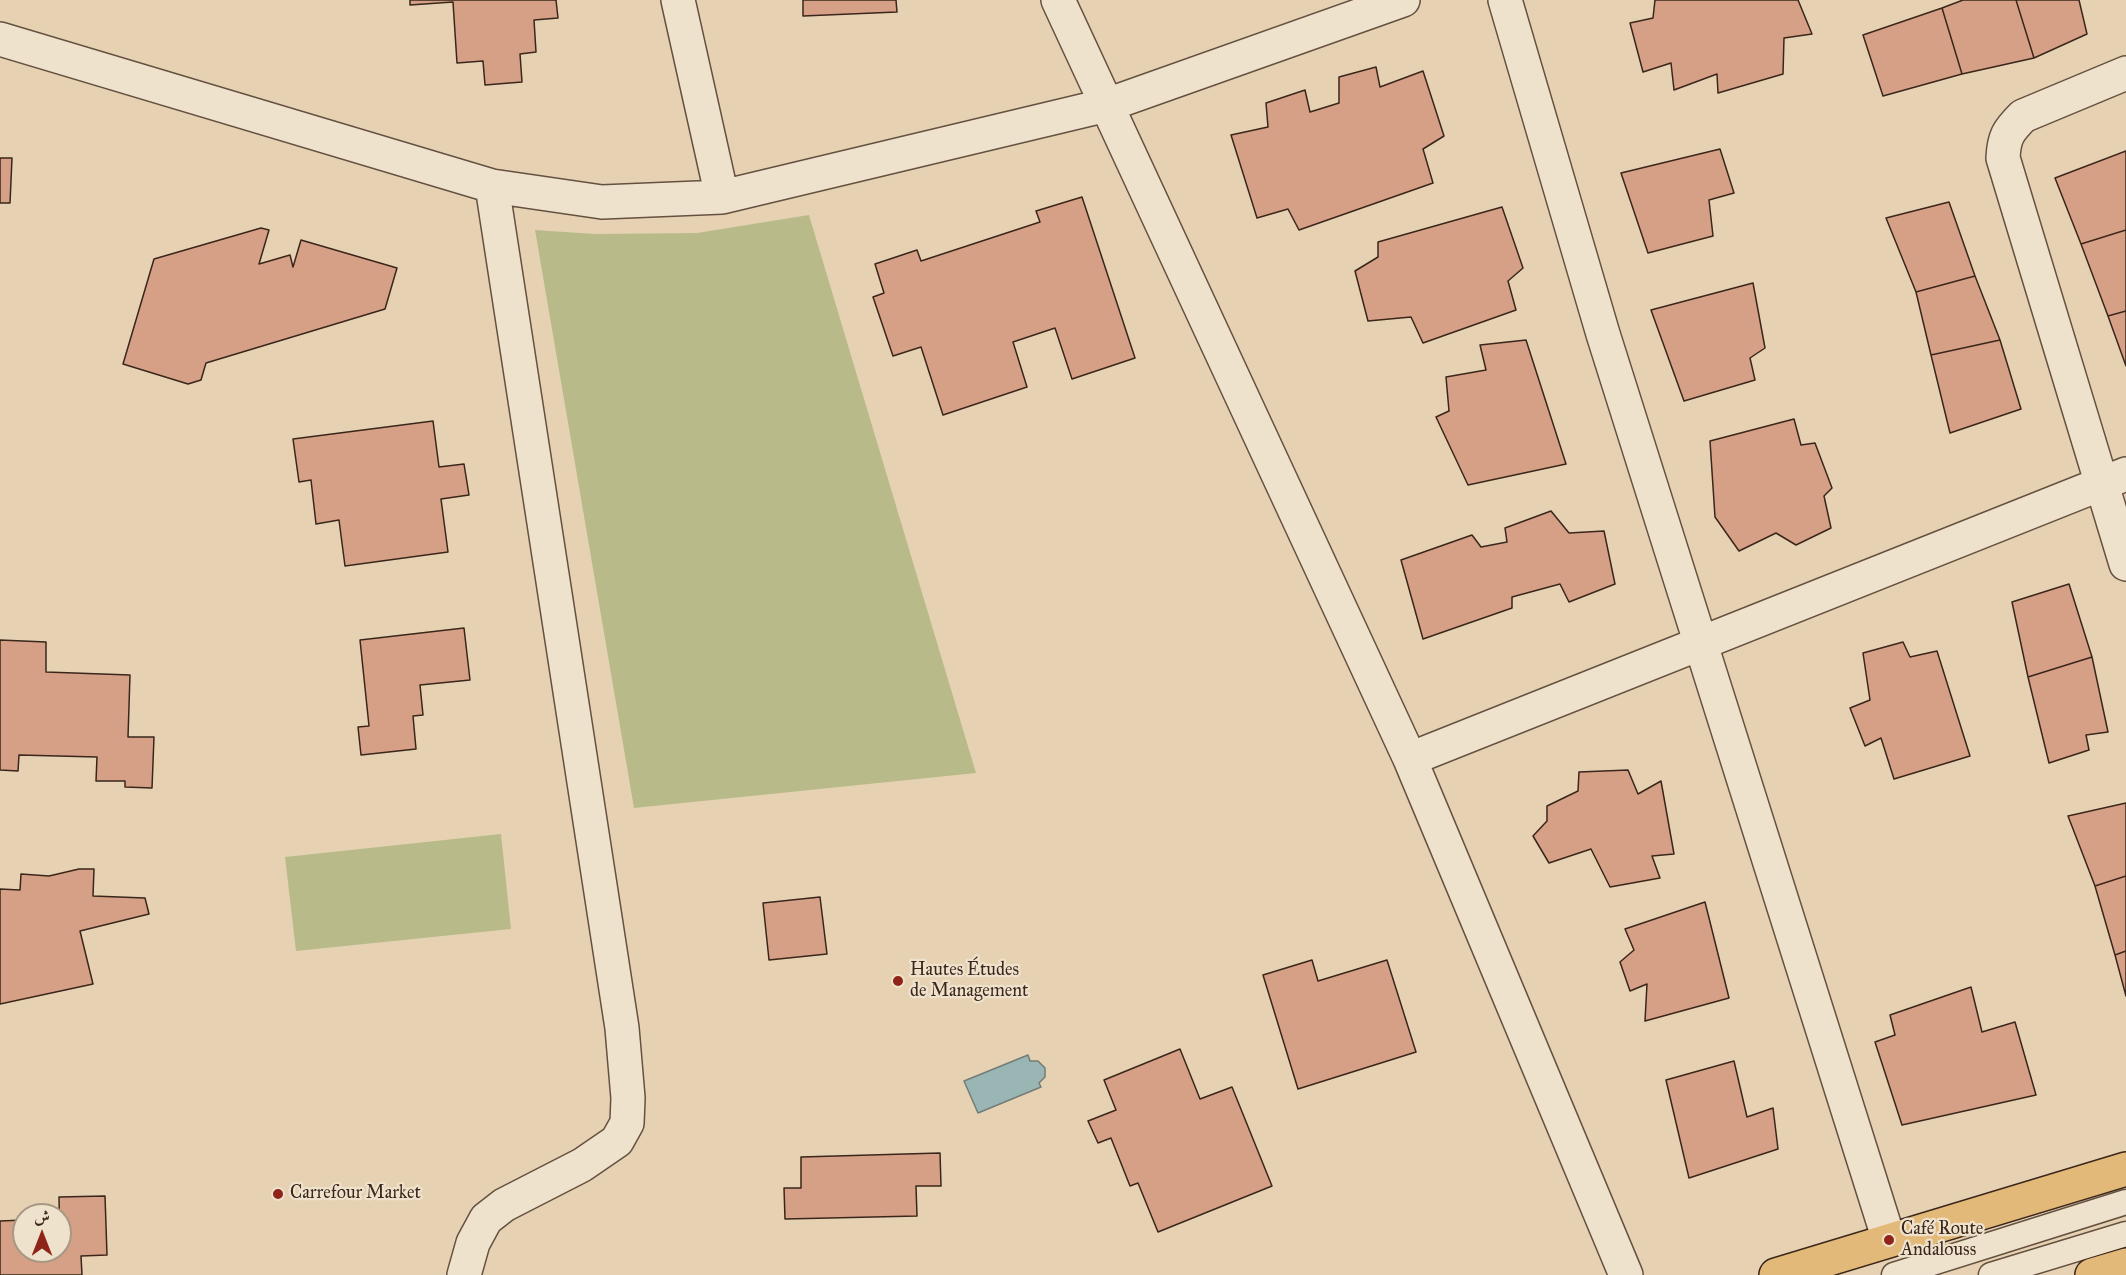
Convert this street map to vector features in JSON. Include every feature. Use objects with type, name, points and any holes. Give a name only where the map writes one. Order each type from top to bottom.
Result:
[{"type":"main road","points":[[1776,1275],[2126,1169]]},
{"type":"main road","points":[[2092,1275],[2126,1265]]},
{"type":"street","points":[[678,0],[722,197]]},
{"type":"street","points":[[1058,0],[1410,759],[1626,1275]]},
{"type":"street","points":[[0,39],[492,186],[602,202],[722,197],[1107,105],[1403,0]]},
{"type":"street","points":[[1505,0],[1603,334],[1889,1240]]},
{"type":"street","points":[[2126,73],[2024,116],[2010,129],[2003,143],[2003,158],[2060,344],[2113,479],[2126,564]]},
{"type":"street","points":[[464,1275],[473,1243],[486,1220],[504,1204],[582,1165],[616,1141],[627,1123],[628,1098],[622,1028],[492,186]]},
{"type":"street","points":[[1410,759],[2113,479]]},
{"type":"lane","points":[[1894,1275],[2126,1202]]},
{"type":"lane","points":[[1991,1275],[2126,1234]]},
{"type":"green space","points":[[809,215],[976,773],[634,808],[535,230],[595,234],[697,233]]},
{"type":"green space","points":[[501,834],[511,929],[296,951],[285,857]]},
{"type":"water","points":[[1028,1055],[1030,1061],[1038,1061],[1045,1068],[1045,1077],[1039,1083],[1041,1087],[978,1113],[964,1081]]},
{"type":"building","points":[[410,0],[556,0],[558,18],[534,20],[536,52],[520,54],[522,82],[485,85],[483,61],[457,63],[453,2],[410,5]]},
{"type":"building","points":[[803,0],[896,0],[897,12],[803,16]]},
{"type":"building","points":[[1655,0],[1798,0],[1812,34],[1784,38],[1783,74],[1718,93],[1717,74],[1674,90],[1671,63],[1643,72],[1630,23],[1653,18]]},
{"type":"building","points":[[1963,0],[2016,0],[2034,58],[1962,74],[1942,8]]},
{"type":"building","points":[[2016,0],[2079,0],[2087,34],[2034,58]]},
{"type":"building","points":[[1942,8],[1962,74],[1883,96],[1863,35]]},
{"type":"building","points":[[1376,67],[1380,87],[1423,71],[1444,136],[1423,149],[1433,183],[1299,230],[1288,209],[1257,218],[1231,135],[1268,127],[1266,103],[1305,90],[1310,112],[1339,103],[1339,77]]},
{"type":"building","points":[[1720,149],[1734,193],[1709,200],[1713,236],[1648,253],[1621,173]]},
{"type":"building","points":[[2126,151],[2126,230],[2081,244],[2055,178]]},
{"type":"building","points":[[0,158],[12,158],[10,203],[0,203]]},
{"type":"building","points":[[1082,197],[1135,358],[1072,379],[1055,328],[1013,342],[1027,387],[943,415],[921,347],[893,356],[873,297],[884,293],[875,264],[917,250],[921,261],[1040,222],[1036,211]]},
{"type":"building","points":[[1949,202],[1975,276],[1916,292],[1886,218]]},
{"type":"building","points":[[1502,207],[1523,268],[1508,281],[1516,310],[1423,343],[1411,317],[1368,321],[1355,271],[1378,257],[1378,242]]},
{"type":"building","points":[[261,228],[269,230],[259,264],[290,255],[293,267],[301,240],[397,268],[385,309],[206,363],[201,380],[188,384],[123,364],[154,259]]},
{"type":"building","points":[[2126,230],[2126,311],[2108,316],[2081,244]]},
{"type":"building","points":[[1975,276],[2000,340],[1931,355],[1916,292]]},
{"type":"building","points":[[1753,283],[1765,348],[1750,358],[1755,380],[1684,401],[1651,310]]},
{"type":"building","points":[[2126,311],[2126,366],[2108,316]]},
{"type":"building","points":[[1526,340],[1566,464],[1468,485],[1436,417],[1449,411],[1446,377],[1486,370],[1480,345]]},
{"type":"building","points":[[2000,340],[2021,409],[1950,433],[1931,355]]},
{"type":"building","points":[[1794,419],[1801,445],[1815,443],[1832,488],[1824,496],[1831,528],[1796,545],[1776,533],[1739,551],[1715,517],[1710,441]]},
{"type":"building","points":[[433,421],[439,467],[464,464],[469,495],[441,499],[448,552],[345,566],[339,520],[316,524],[311,480],[299,482],[293,439]]},
{"type":"building","points":[[1551,511],[1569,533],[1604,531],[1615,584],[1569,602],[1560,584],[1512,597],[1512,608],[1423,639],[1401,560],[1472,535],[1481,547],[1507,542],[1505,528]]},
{"type":"building","points":[[2069,584],[2092,657],[2028,677],[2012,602]]},
{"type":"building","points":[[464,628],[470,680],[420,685],[423,715],[413,716],[416,749],[361,755],[358,727],[369,726],[360,640]]},
{"type":"building","points":[[0,640],[46,642],[46,672],[130,675],[128,737],[154,737],[152,788],[125,787],[125,781],[96,781],[97,757],[19,755],[18,771],[0,770]]},
{"type":"building","points":[[1903,642],[1910,657],[1937,651],[1970,756],[1894,779],[1881,738],[1865,746],[1850,708],[1870,700],[1863,653]]},
{"type":"building","points":[[2092,657],[2108,732],[2086,735],[2089,750],[2049,763],[2028,677]]},
{"type":"building","points":[[1628,770],[1638,794],[1661,781],[1674,854],[1652,856],[1660,878],[1610,887],[1591,849],[1549,863],[1533,836],[1547,821],[1547,806],[1578,791],[1579,772]]},
{"type":"building","points":[[2126,803],[2126,876],[2095,886],[2068,816]]},
{"type":"building","points":[[79,869],[94,869],[93,896],[145,898],[149,914],[80,931],[93,984],[0,1004],[0,889],[20,890],[21,874],[49,876]]},
{"type":"building","points":[[2126,876],[2126,951],[2115,955],[2095,886]]},
{"type":"building","points":[[820,897],[827,954],[769,960],[763,903]]},
{"type":"building","points":[[1705,902],[1729,998],[1645,1021],[1647,984],[1630,991],[1620,962],[1634,950],[1625,929]]},
{"type":"building","points":[[2126,951],[2126,996],[2115,955]]},
{"type":"building","points":[[1312,960],[1318,981],[1387,960],[1416,1052],[1298,1089],[1263,975]]},
{"type":"building","points":[[1971,987],[1982,1032],[2015,1022],[2036,1095],[1902,1125],[1875,1042],[1895,1035],[1890,1015]]},
{"type":"building","points":[[1180,1049],[1200,1099],[1232,1087],[1272,1186],[1158,1232],[1138,1183],[1130,1186],[1111,1138],[1098,1143],[1088,1121],[1116,1110],[1104,1080]]},
{"type":"building","points":[[1734,1061],[1747,1117],[1773,1108],[1778,1149],[1689,1178],[1666,1080]]},
{"type":"building","points":[[940,1153],[941,1186],[916,1186],[917,1216],[785,1219],[784,1188],[801,1188],[801,1157]]},
{"type":"building","points":[[105,1196],[107,1255],[81,1256],[82,1275],[0,1275],[0,1221],[12,1220],[12,1263],[72,1263],[72,1203],[59,1203],[59,1197]]},
{"type":"place","name":"Hautes Études de Management","points":[[898,981]]},
{"type":"place","name":"Carrefour Market","points":[[278,1194]]},
{"type":"place","name":"Café Route Andalouss","points":[[1889,1240]]}]
